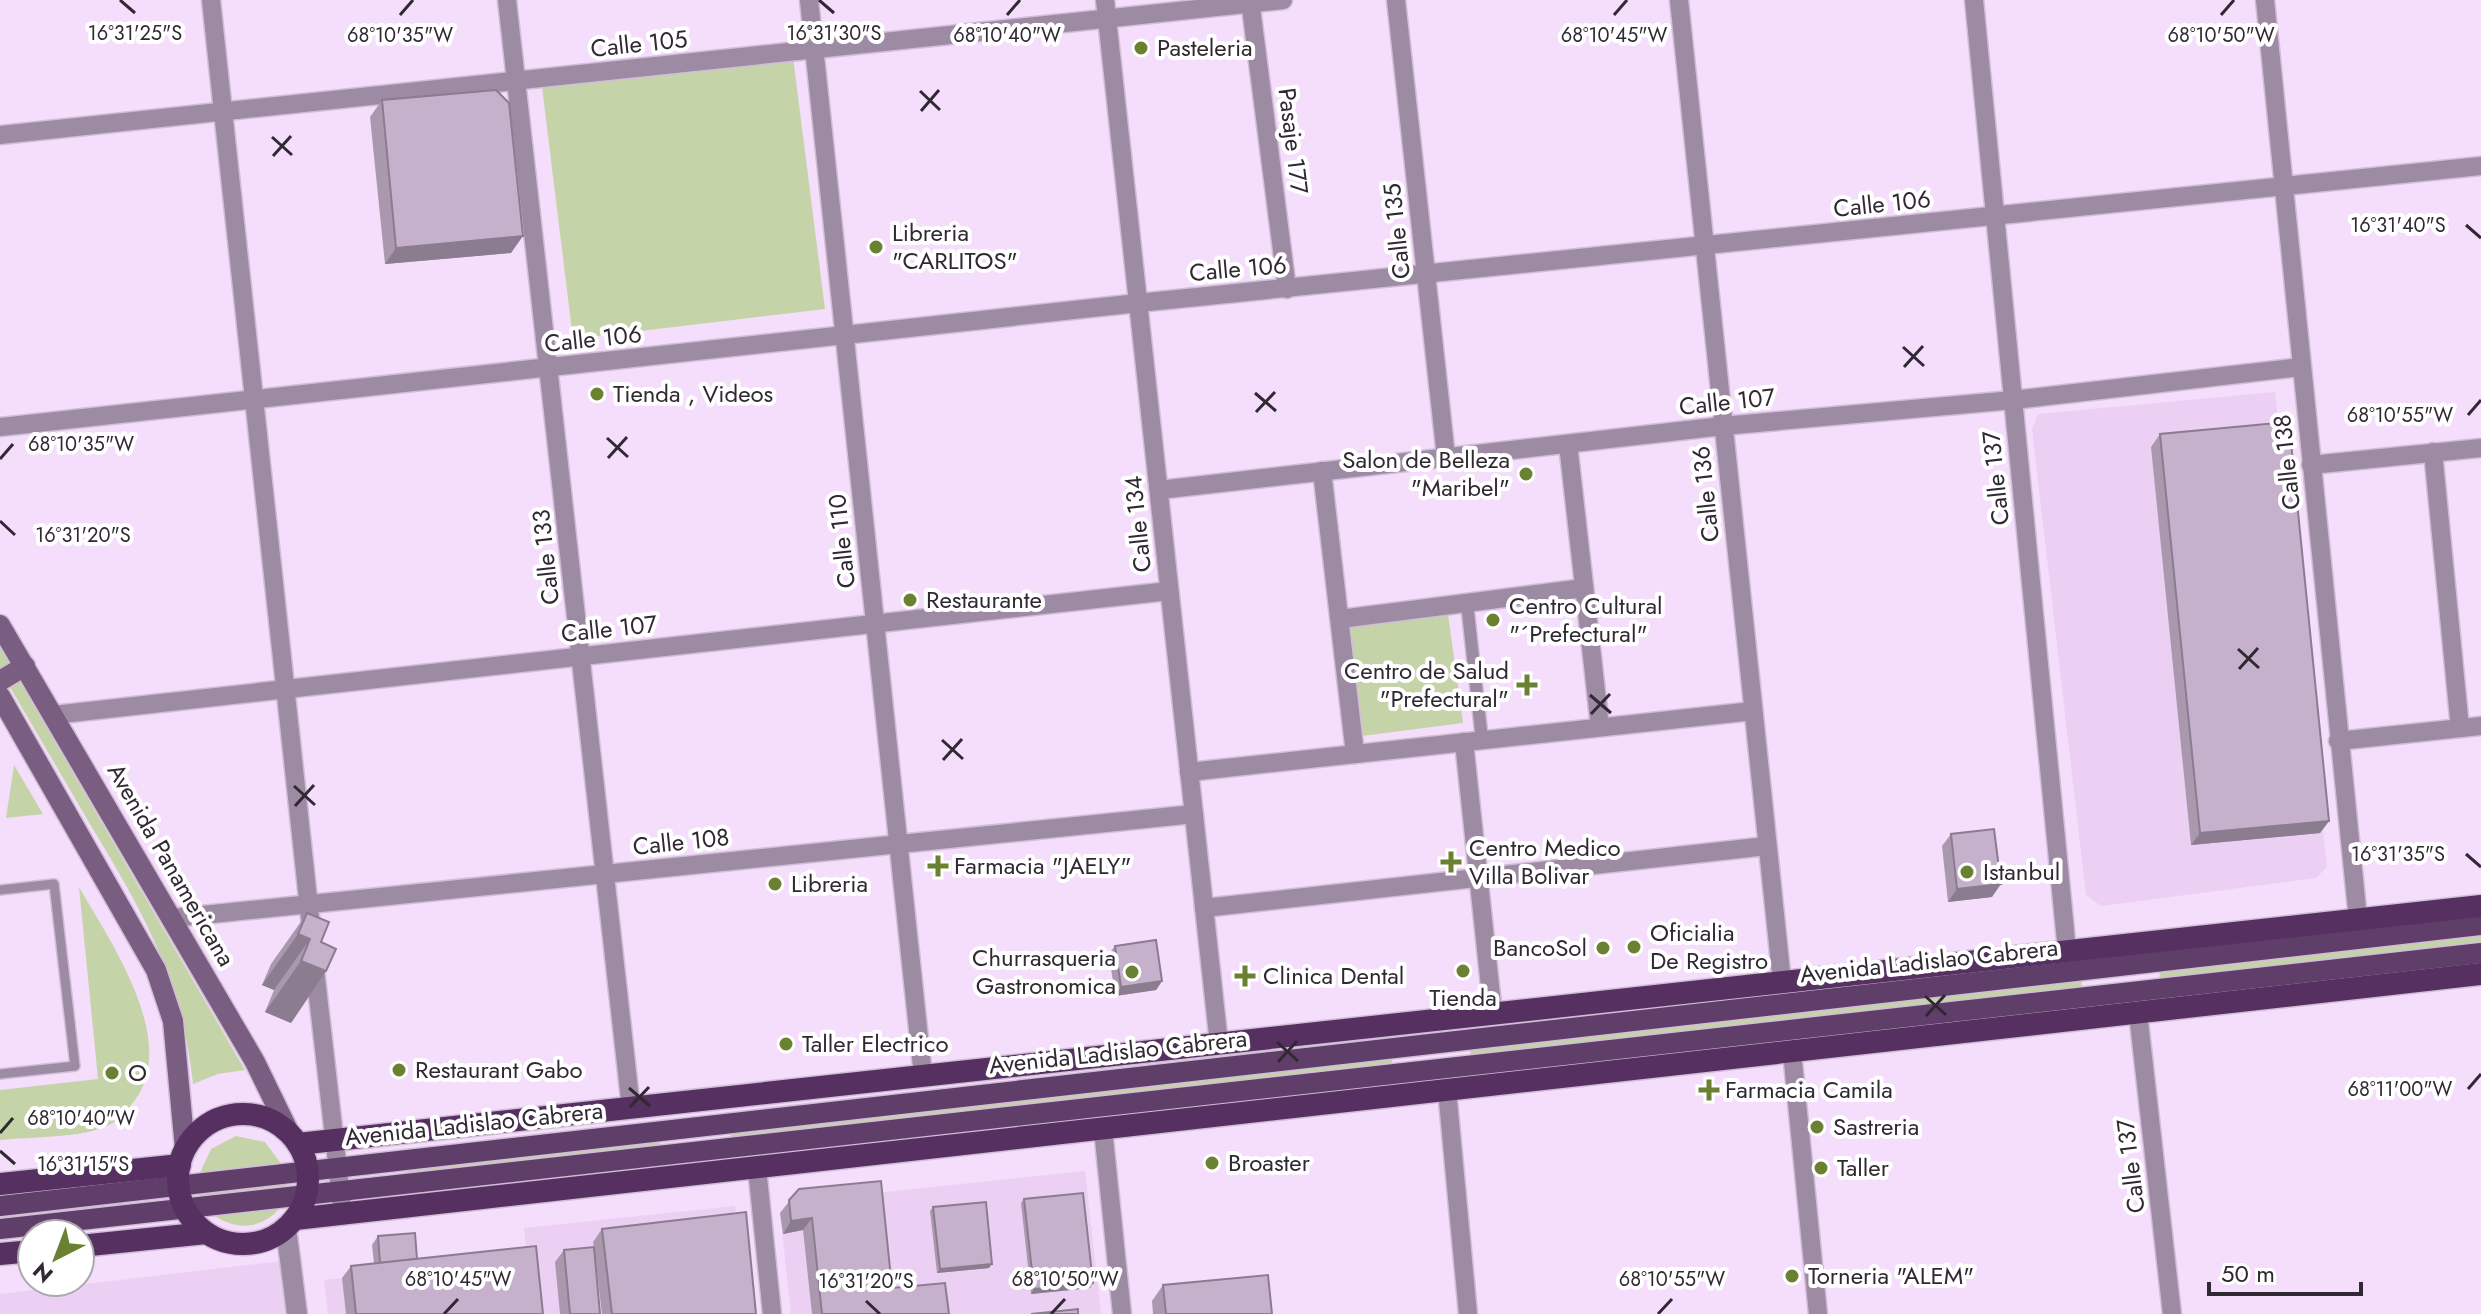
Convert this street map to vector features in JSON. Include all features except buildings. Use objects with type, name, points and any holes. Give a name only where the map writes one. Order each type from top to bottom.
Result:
[{"type":"highway","name":"Avenida Ladislao Cabrera","points":[[294,1139],[334,1141],[2481,906]]},
{"type":"highway","points":[[291,1224],[308,1194],[308,1170],[294,1139],[267,1119],[240,1114],[214,1121],[193,1138],[181,1167],[185,1209],[206,1233],[230,1243],[256,1244],[291,1224],[343,1214],[2481,974]]},
{"type":"highway","name":"Avenida Ladislao Cabrera","points":[[0,1184],[181,1167]]},
{"type":"highway","points":[[96,1244],[206,1233]]},
{"type":"main road","name":"Avenida Panamericana","points":[[0,625],[173,918],[255,1062],[294,1139]]},
{"type":"main road","points":[[0,681],[25,666]]},
{"type":"main road","points":[[0,696],[156,970],[173,1021],[181,1167]]},
{"type":"main road","name":"Avenida Ladislao Cabrera","points":[[0,1206],[181,1167],[308,1170],[2481,925]]},
{"type":"main road","name":"Avenida Ladislao Cabrera","points":[[0,1229],[2481,953]]},
{"type":"street","points":[[211,0],[343,1214]]},
{"type":"street","name":"Calle 133","points":[[507,0],[631,1108]]},
{"type":"street","name":"Calle 110","points":[[809,0],[923,1076]]},
{"type":"street","name":"Calle 105","points":[[0,135],[814,50],[1106,9],[1283,0]]},
{"type":"street","name":"Calle 135","points":[[1396,0],[1446,457]]},
{"type":"street","name":"Calle 136","points":[[1679,0],[1782,982]]},
{"type":"street","name":"Calle 137","points":[[1974,0],[2067,951]]},
{"type":"street","name":"Calle 138","points":[[2265,0],[2358,919]]},
{"type":"street","name":"Pasaje 177","points":[[1251,2],[1287,289]]},
{"type":"street","name":"Calle 134","points":[[1106,9],[1219,1044]]},
{"type":"street","name":"Calle 106","points":[[0,427],[1138,303],[2481,166]]},
{"type":"street","name":"Calle 107","points":[[1159,490],[1723,426],[2013,400],[2301,367]]},
{"type":"street","points":[[1568,444],[1600,727]]},
{"type":"street","points":[[2311,465],[2481,448]]},
{"type":"street","points":[[2433,452],[2460,728]]},
{"type":"street","points":[[1322,471],[1355,754]]},
{"type":"street","points":[[1340,619],[1584,588]]},
{"type":"street","name":"Calle 107","points":[[53,715],[1169,591]]},
{"type":"street","points":[[1467,603],[1478,876],[1493,1014]]},
{"type":"street","points":[[1189,772],[1753,711]]},
{"type":"street","points":[[2338,741],[2481,726]]},
{"type":"street","name":"Calle 108","points":[[173,918],[1194,814]]},
{"type":"street","points":[[1204,908],[1767,846]]},
{"type":"street","name":"Calle 137","points":[[2138,1013],[2172,1314]]},
{"type":"street","points":[[1792,1052],[1818,1314]]},
{"type":"street","points":[[1447,1090],[1468,1314]]},
{"type":"street","points":[[1103,1129],[1122,1314]]},
{"type":"street","points":[[757,1168],[772,1314]]},
{"type":"street","points":[[291,1224],[297,1314]]},
{"type":"lane","points":[[0,890],[54,884],[75,1066],[0,1074]]},
{"type":"shaded area","points":[[2275,392],[2327,867],[2316,878],[2101,906],[2086,895],[2032,429],[2038,414]]},
{"type":"shaded area","points":[[1085,1171],[1101,1314],[791,1314],[780,1213],[790,1202]]},
{"type":"shaded area","points":[[735,1206],[746,1314],[328,1314],[324,1280],[527,1259],[524,1228]]},
{"type":"shaded area","points":[[282,1261],[287,1314],[0,1314],[0,1294],[16,1292],[16,1298],[96,1298],[96,1283]]},
{"type":"green space","points":[[793,57],[825,309],[573,339],[542,87]]},
{"type":"green space","points":[[1448,614],[1463,723],[1362,736],[1347,626]]},
{"type":"green space","points":[[0,647],[245,1070],[218,1074],[193,1084],[180,1011],[157,948],[127,887],[0,670]]},
{"type":"green space","points":[[14,765],[43,814],[6,818]]},
{"type":"green space","points":[[79,887],[135,991],[145,1020],[149,1049],[146,1076],[135,1100],[109,1125],[71,1135],[0,1140],[0,1090],[98,1079]]},
{"type":"green space","points":[[2481,931],[2481,944],[2160,981],[2159,967]]},
{"type":"green space","points":[[2081,975],[2082,987],[1472,1059],[1468,1043]]},
{"type":"green space","points":[[1391,1051],[1392,1063],[731,1138],[730,1127]]},
{"type":"green space","points":[[236,1136],[265,1142],[282,1165],[199,1175],[211,1149]]},
{"type":"green space","points":[[659,1137],[660,1148],[408,1175],[405,1165]]},
{"type":"green space","points":[[285,1178],[287,1188],[200,1199],[199,1189]]},
{"type":"green space","points":[[125,1197],[126,1208],[0,1222],[0,1211]]},
{"type":"green space","points":[[283,1204],[267,1219],[248,1226],[228,1223],[209,1211]]},
{"type":"place","name":"Pasteleria","points":[[1141,48]]},
{"type":"place","name":"Libreria \"CARLITOS\"","points":[[876,247]]},
{"type":"place","name":"Tienda , Videos","points":[[597,394]]},
{"type":"place","name":"Salon de Belleza \"Maribel\"","points":[[1526,474]]},
{"type":"place","name":"Restaurante","points":[[910,600]]},
{"type":"place","name":"Centro Cultural \"´Prefectural\"","points":[[1493,620]]},
{"type":"place","name":"Centro de Salud \"Prefectural\"","points":[[1527,685]]},
{"type":"place","name":"Centro Medico Villa Bolivar","points":[[1451,862]]},
{"type":"place","name":"Farmacia \"JAELY\"","points":[[938,866]]},
{"type":"place","name":"Istanbul","points":[[1967,872]]},
{"type":"place","name":"Libreria","points":[[775,884]]},
{"type":"place","name":"Oficialia De Registro","points":[[1634,947]]},
{"type":"place","name":"BancoSol","points":[[1603,948]]},
{"type":"place","name":"Tienda","points":[[1463,971]]},
{"type":"place","name":"Churrasqueria Gastronomica","points":[[1132,972]]},
{"type":"place","name":"Clinica Dental","points":[[1245,976]]},
{"type":"place","name":"Taller Electrico","points":[[786,1044]]},
{"type":"place","name":"Restaurant Gabo","points":[[399,1070]]},
{"type":"place","name":"O","points":[[112,1073]]},
{"type":"place","name":"Farmacia Camila","points":[[1709,1090]]},
{"type":"place","name":"Sastreria","points":[[1817,1127]]},
{"type":"place","name":"Broaster","points":[[1212,1163]]},
{"type":"place","name":"Taller","points":[[1821,1168]]},
{"type":"place","name":"Torneria \"ALEM\"","points":[[1792,1276]]}]
